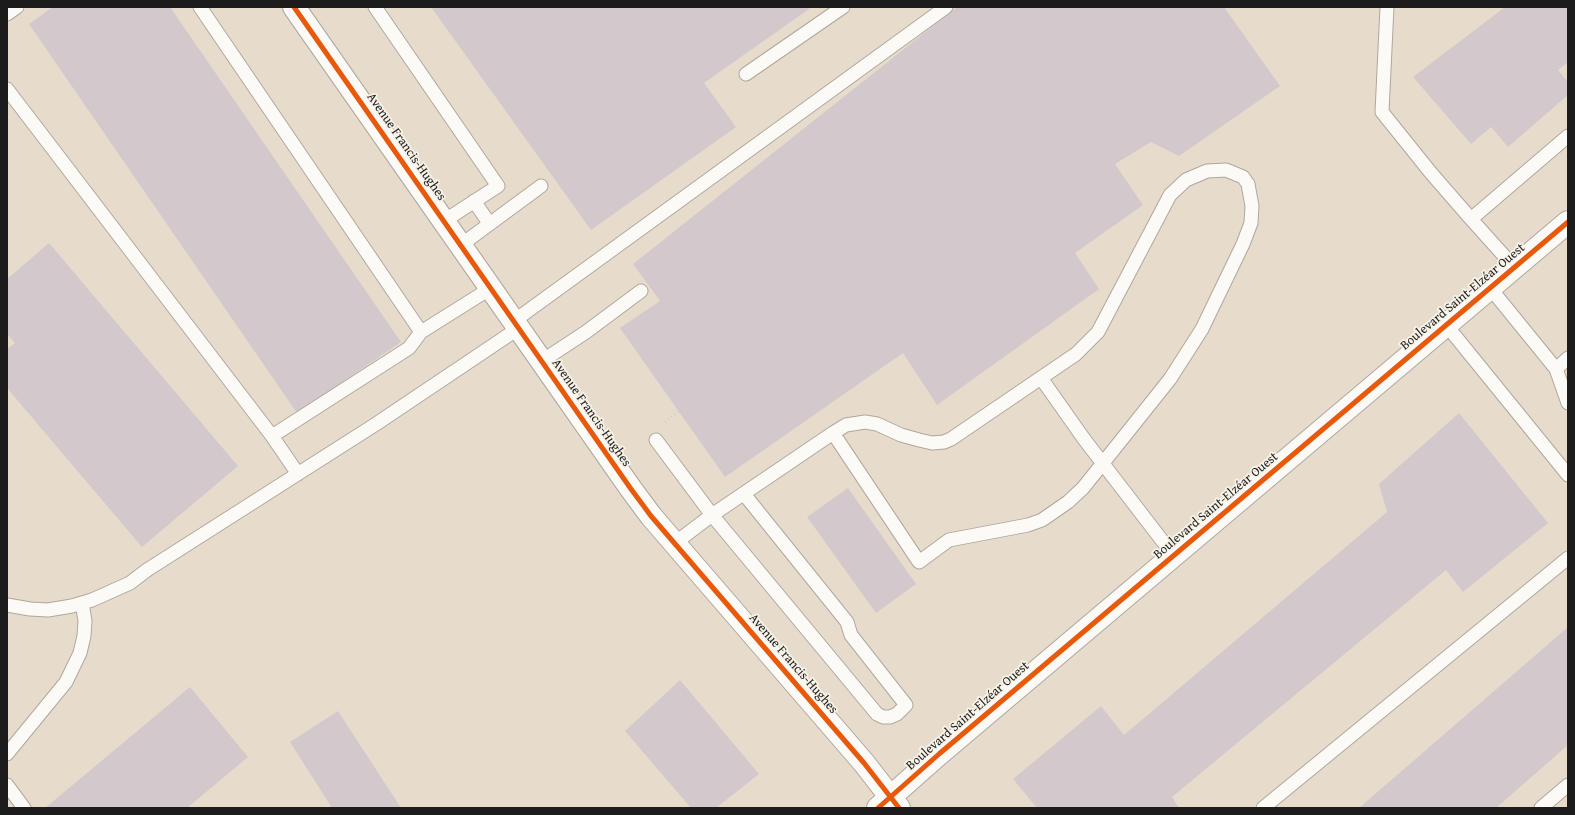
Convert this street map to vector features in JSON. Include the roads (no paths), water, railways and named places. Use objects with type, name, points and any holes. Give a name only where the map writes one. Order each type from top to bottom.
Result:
[{"type":"street","name":"Avenue Francis-Hughes","points":[[294,7],[517,324],[614,467],[651,516],[859,758],[889,805]]},
{"type":"street","name":"Boulevard Saint-Elzéar Ouest","points":[[889,805],[939,754],[1491,289],[1568,222]]},
{"type":"lane","points":[[7,14],[17,7]]},
{"type":"lane","points":[[200,7],[421,332]]},
{"type":"lane","points":[[375,7],[498,186],[444,221]]},
{"type":"lane","points":[[746,74],[843,7]]},
{"type":"lane","points":[[7,605],[30,610],[48,610],[72,606],[115,591],[130,583],[147,570],[383,419],[517,324],[946,7]]},
{"type":"lane","points":[[1387,7],[1382,112],[1431,173],[1515,268]]},
{"type":"lane","points":[[7,88],[272,436],[298,474]]},
{"type":"lane","points":[[1472,219],[1568,136]]},
{"type":"lane","points":[[675,543],[712,515],[833,433],[846,426],[865,422],[878,424],[901,435],[932,443],[944,442],[951,439],[1076,354],[1098,332],[1170,195],[1186,180],[1207,171],[1226,170],[1243,177],[1248,184],[1252,206],[1251,222],[1243,244],[1202,329],[1170,379],[1083,488],[1055,512],[1042,520],[1028,525],[948,540],[920,562],[833,433]]},
{"type":"lane","points":[[460,245],[541,186]]},
{"type":"lane","points":[[474,201],[489,223]]},
{"type":"lane","points":[[272,436],[409,348],[421,332],[491,288]]},
{"type":"lane","points":[[1491,289],[1556,369],[1568,380]]},
{"type":"lane","points":[[542,361],[586,332],[641,291]]},
{"type":"lane","points":[[1447,326],[1568,475]]},
{"type":"lane","points":[[1556,369],[1568,358]]},
{"type":"lane","points":[[1556,369],[1568,403]]},
{"type":"lane","points":[[1041,378],[1103,464],[1174,556]]},
{"type":"lane","points":[[656,440],[712,515],[878,714],[883,717],[890,717],[897,714],[906,706],[851,636],[848,622],[744,494]]},
{"type":"lane","points":[[1263,808],[1568,558]]},
{"type":"lane","points":[[7,754],[66,682],[75,665],[80,653],[84,636],[85,621],[82,603]]},
{"type":"lane","points":[[7,785],[24,808]]},
{"type":"lane","points":[[1541,808],[1568,785]]}]
